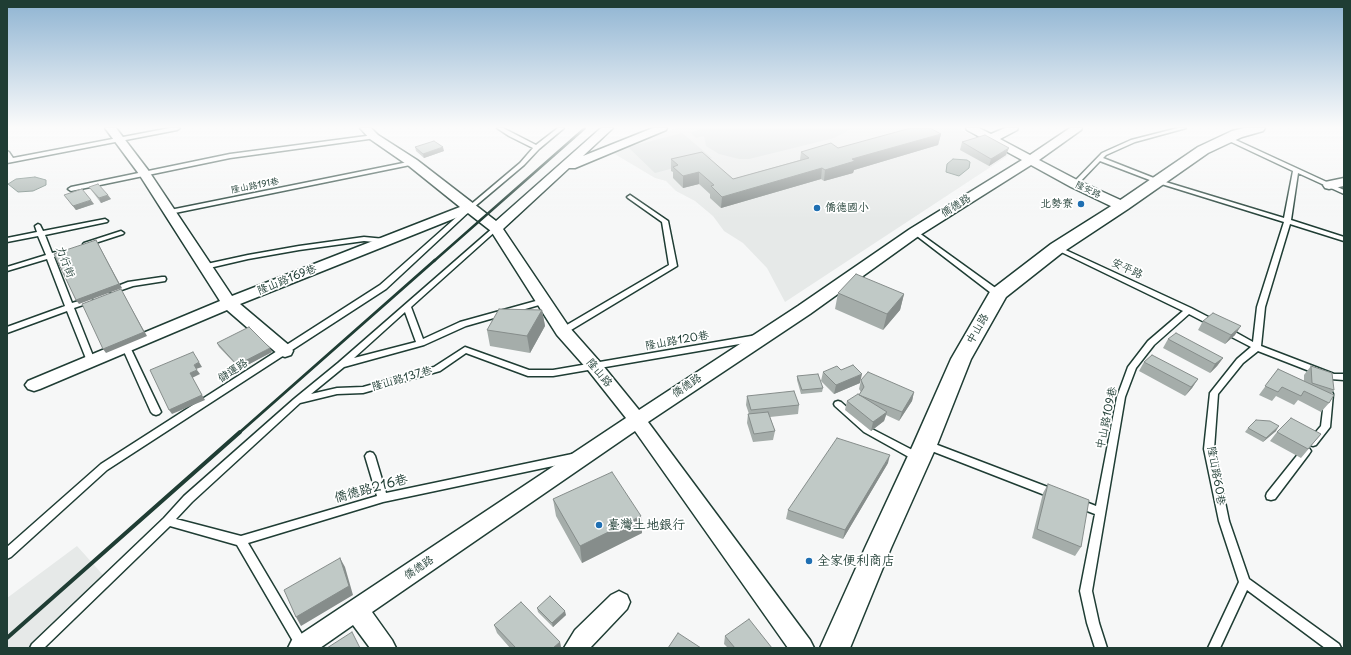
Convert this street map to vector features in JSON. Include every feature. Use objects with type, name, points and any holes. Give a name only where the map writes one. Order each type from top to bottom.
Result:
[{"type":"street","points":[[133,159],[144,173],[229,303],[285,351]]},
{"type":"street","name":"隆山路","points":[[407,159],[471,207],[496,228],[563,331],[594,366],[637,420],[802,648]]},
{"type":"street","points":[[496,228],[573,159]]},
{"type":"street","points":[[560,170],[588,159]]},
{"type":"street","name":"中山路","points":[[835,648],[878,548],[922,452],[961,359],[998,294],[1057,248],[1122,206],[1190,159]]},
{"type":"street","name":"隆安路","points":[[1030,160],[1075,184],[1122,206]]},
{"type":"street","name":"僑德路","points":[[301,647],[868,266],[915,232],[1030,160]]},
{"type":"street","points":[[1329,185],[1344,182]]},
{"type":"street","name":"隆山路169巷","points":[[229,303],[471,207]]},
{"type":"street","points":[[34,385],[229,303]]},
{"type":"street","points":[[576,648],[583,638],[619,602]]},
{"type":"street","points":[[356,610],[384,648]]},
{"type":"lane","points":[[9,161],[21,159]]},
{"type":"lane","points":[[71,189],[217,159]]},
{"type":"lane","name":"儲運路","points":[[7,554],[104,467],[382,287],[527,159]]},
{"type":"lane","points":[[1075,184],[1099,159],[1157,181],[1344,239]]},
{"type":"lane","points":[[1271,159],[1344,192]]},
{"type":"lane","name":"隆山路191巷","points":[[170,212],[413,163]]},
{"type":"lane","points":[[1257,347],[1261,307],[1287,222],[1296,170]]},
{"type":"lane","points":[[563,331],[673,266],[665,221],[630,197]]},
{"type":"lane","points":[[7,240],[106,221]]},
{"type":"lane","name":"力行街","points":[[38,226],[70,307]]},
{"type":"lane","points":[[36,648],[168,521],[188,499],[297,401],[341,365],[496,228]]},
{"type":"lane","points":[[915,232],[998,294]]},
{"type":"lane","points":[[79,246],[121,233]]},
{"type":"lane","name":"隆山路169巷","points":[[206,267],[248,257],[299,248],[364,239],[386,241]]},
{"type":"lane","name":"安平路","points":[[1057,248],[1188,310]]},
{"type":"lane","points":[[7,269],[65,251]]},
{"type":"lane","points":[[7,330],[131,284],[162,279]]},
{"type":"lane","points":[[341,365],[421,343],[463,324],[544,302]]},
{"type":"lane","points":[[70,307],[91,361]]},
{"type":"lane","points":[[407,307],[421,343]]},
{"type":"lane","points":[[1188,310],[1257,347],[1333,377],[1344,377]]},
{"type":"lane","name":"中山路109巷","points":[[1101,648],[1093,623],[1086,591],[1121,397],[1132,367],[1151,344],[1188,310]]},
{"type":"lane","name":"隆山路120巷","points":[[594,366],[763,336]]},
{"type":"lane","points":[[126,347],[156,412]]},
{"type":"lane","name":"隆山路60巷","points":[[1246,582],[1224,521],[1209,449],[1214,393],[1240,362],[1257,347]]},
{"type":"lane","name":"隆山路137巷","points":[[297,401],[337,391],[362,390],[437,369],[465,350],[528,373],[553,373],[594,366]]},
{"type":"lane","points":[[1271,496],[1325,427],[1333,377]]},
{"type":"lane","points":[[838,404],[867,430],[922,452],[1101,512]]},
{"type":"lane","name":"僑德路216巷","points":[[241,541],[383,498],[585,455]]},
{"type":"lane","points":[[370,456],[383,498]]},
{"type":"lane","points":[[168,521],[241,541],[301,647]]},
{"type":"lane","points":[[1214,648],[1246,582],[1335,648]]},
{"type":"shaded area","name":"僑德國小","points":[[622,159],[1004,159],[785,302],[767,268],[743,243],[724,231],[713,216],[695,201],[676,191],[666,181],[655,178]]},
{"type":"shaded area","points":[[640,159],[710,159],[655,173]]},
{"type":"shaded area","points":[[953,159],[967,160],[970,162],[969,168],[959,176],[946,172],[947,164]]},
{"type":"shaded area","points":[[35,177],[46,180],[46,185],[33,191],[18,192],[8,184],[16,179]]},
{"type":"shaded area","points":[[77,546],[104,576],[31,648],[7,648],[7,598]]},
{"type":"building","points":[[671,159],[710,159],[733,179],[807,159],[854,159],[852,159],[855,161],[825,170],[822,168],[722,197],[711,186],[714,185],[699,172],[683,176],[673,167],[678,165]]},
{"type":"building","points":[[98,184],[108,195],[99,198],[89,187]]},
{"type":"building","points":[[82,189],[91,200],[73,206],[64,195]]},
{"type":"building","points":[[96,240],[119,284],[76,300],[54,254]]},
{"type":"building","points":[[856,274],[904,294],[887,314],[838,293]]},
{"type":"building","points":[[121,289],[144,332],[103,349],[82,304]]},
{"type":"building","points":[[499,309],[542,310],[527,336],[487,330]]},
{"type":"building","points":[[1213,313],[1241,326],[1231,335],[1203,321]]},
{"type":"building","points":[[249,327],[270,348],[237,365],[217,343]]},
{"type":"building","points":[[1176,333],[1223,358],[1215,364],[1168,339]]},
{"type":"building","points":[[193,352],[199,362],[194,365],[197,370],[190,373],[202,395],[169,410],[150,370]]},
{"type":"building","points":[[1152,355],[1198,379],[1191,387],[1144,362]]},
{"type":"building","points":[[853,365],[862,374],[836,385],[823,372],[837,366],[841,370]]},
{"type":"building","points":[[1311,366],[1332,373],[1334,390],[1312,383]]},
{"type":"building","points":[[1278,369],[1334,395],[1329,403],[1304,391],[1301,396],[1282,387],[1278,392],[1265,386]]},
{"type":"building","points":[[868,372],[914,392],[902,412],[859,395],[864,387],[861,380]]},
{"type":"building","points":[[818,374],[823,388],[802,390],[797,376]]},
{"type":"building","points":[[794,391],[799,405],[751,410],[747,396]]},
{"type":"building","points":[[858,394],[887,412],[873,422],[847,401]]},
{"type":"building","points":[[768,412],[775,431],[754,434],[748,414]]},
{"type":"building","points":[[1291,418],[1321,434],[1308,449],[1277,432]]},
{"type":"building","points":[[1256,420],[1270,421],[1279,426],[1266,438],[1248,428]]},
{"type":"building","points":[[837,438],[890,455],[845,530],[788,510]]},
{"type":"building","name":"臺灣土地銀行","points":[[612,472],[641,516],[580,546],[553,499]]},
{"type":"building","points":[[1048,484],[1089,500],[1081,547],[1037,529]]},
{"type":"building","points":[[340,558],[349,586],[296,617],[284,590]]},
{"type":"building","points":[[550,596],[565,611],[552,623],[537,608]]},
{"type":"building","points":[[521,602],[560,642],[553,648],[516,648],[494,625]]},
{"type":"building","points":[[749,619],[772,648],[735,648],[725,636]]},
{"type":"building","points":[[352,632],[360,648],[327,648]]},
{"type":"building","points":[[678,633],[701,648],[668,648]]},
{"type":"railway","points":[[434,261],[550,159]]},
{"type":"railway","points":[[239,433],[435,260]]},
{"type":"railway","points":[[7,638],[240,432]]},
{"type":"place","name":"北勢寮","points":[[1081,204]]},
{"type":"place","name":"僑德國小","points":[[817,208]]},
{"type":"place","name":"臺灣土地銀行","points":[[599,525]]},
{"type":"place","name":"全家便利商店","points":[[809,561]]}]
